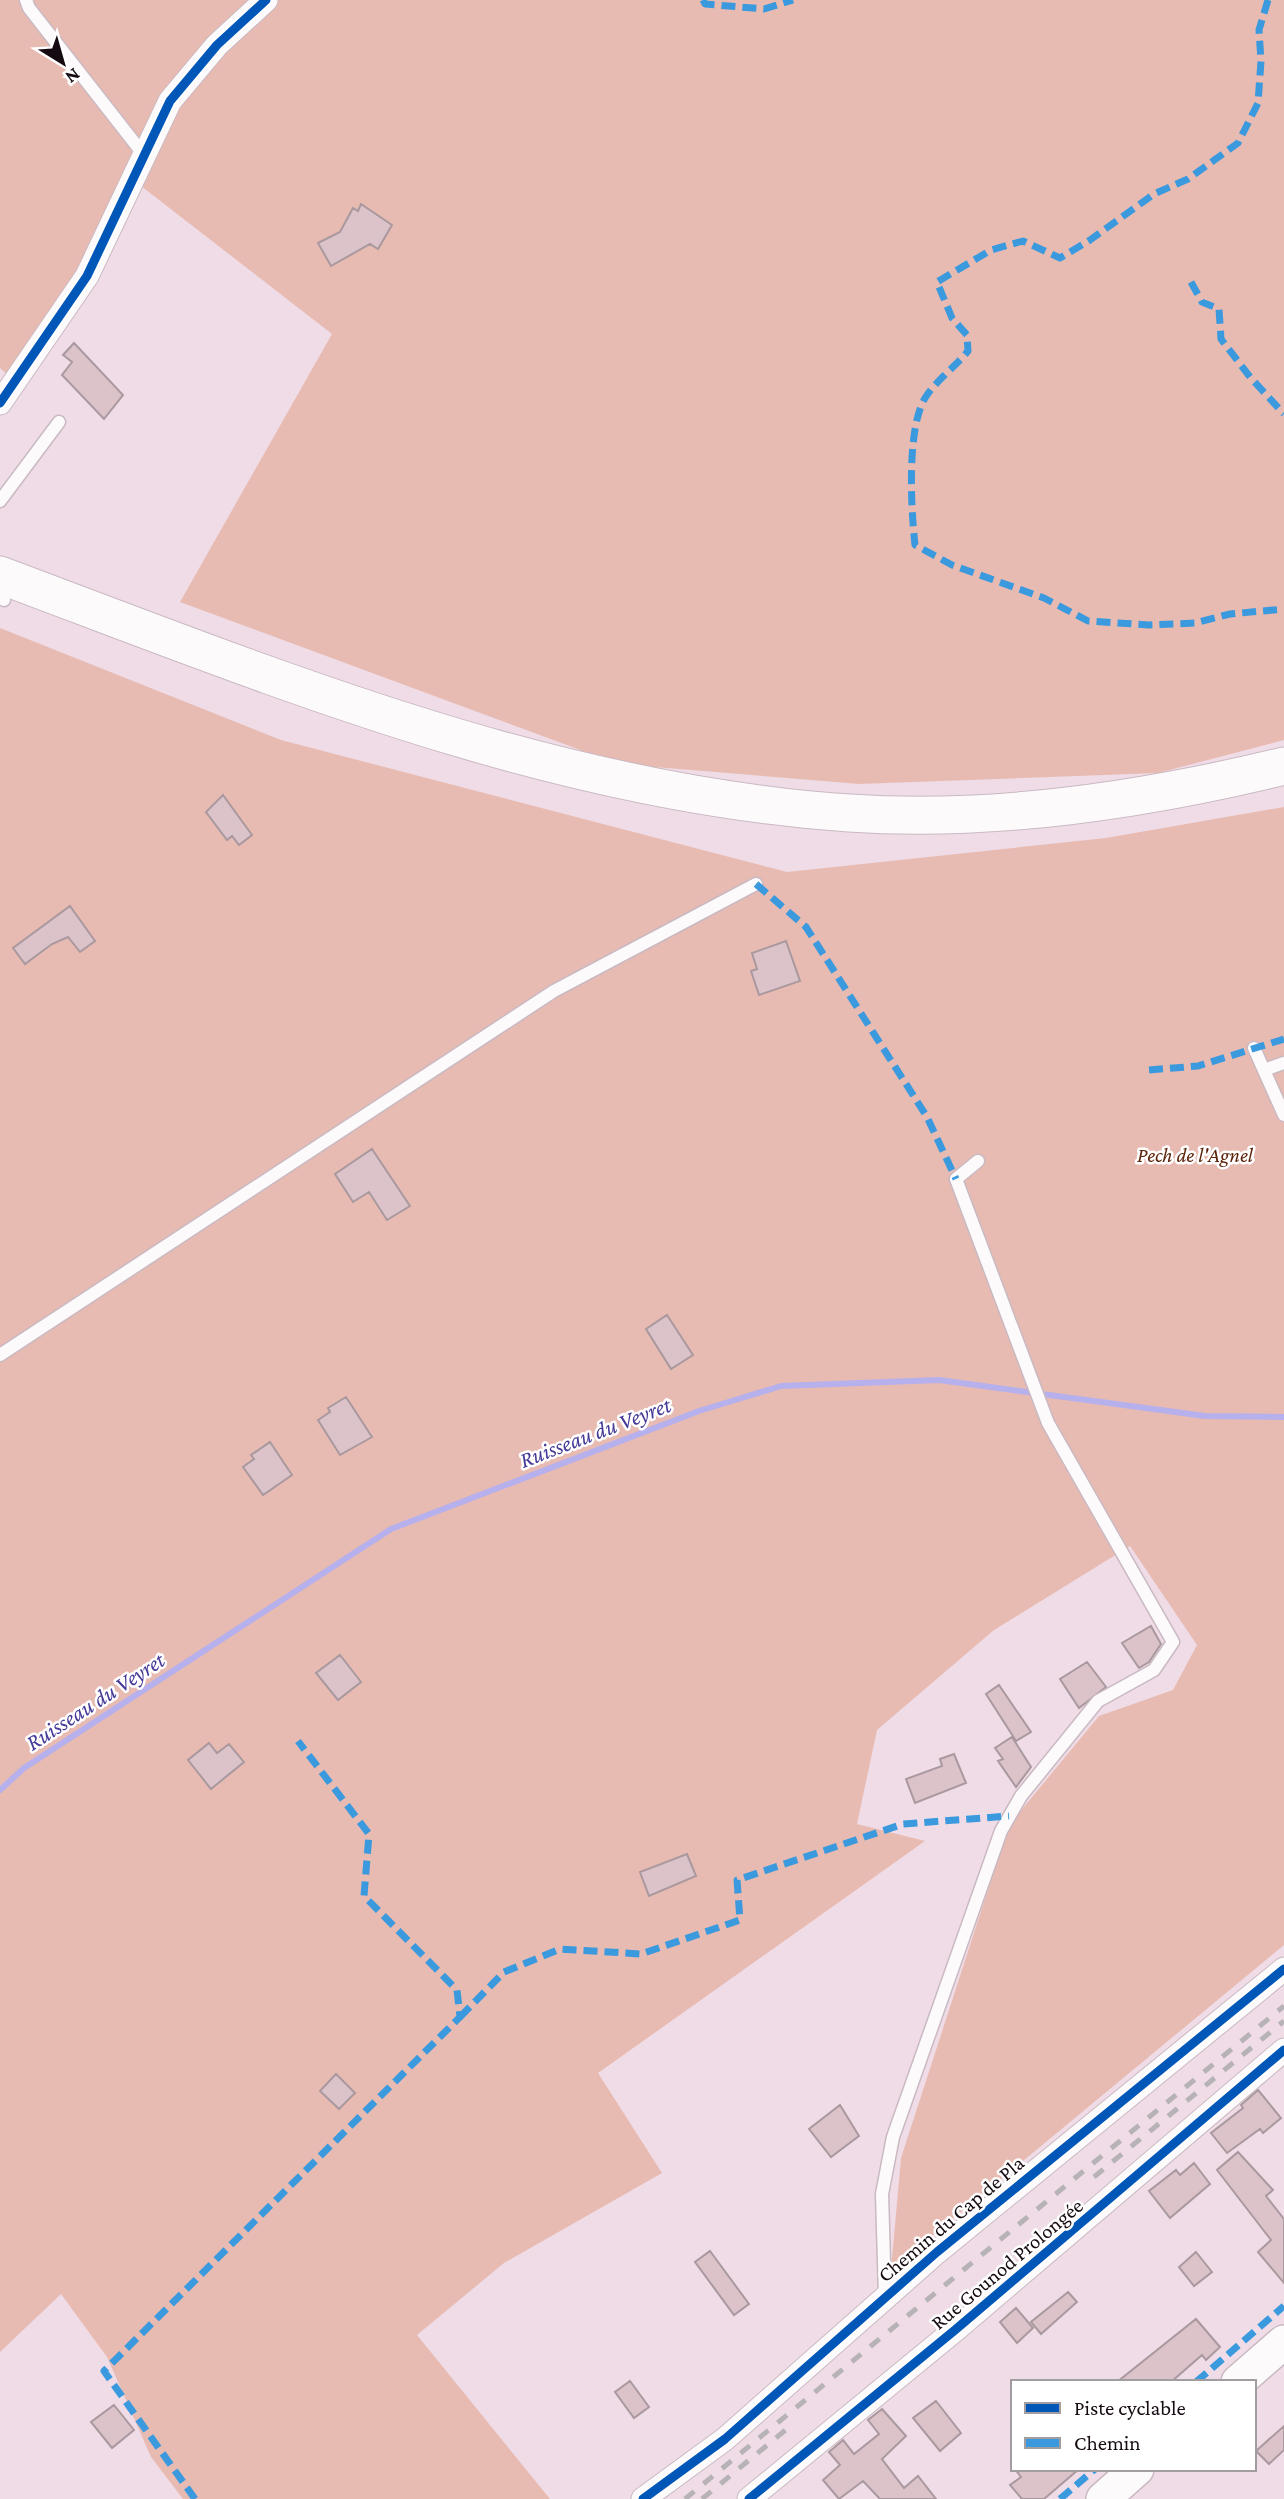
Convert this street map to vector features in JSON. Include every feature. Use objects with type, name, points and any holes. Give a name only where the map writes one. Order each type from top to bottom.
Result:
[{"type":"main road","points":[[1,593],[477,744],[650,788],[780,807],[863,814],[976,813],[1150,793],[1284,766]]},
{"type":"main road","points":[[1,593],[258,694],[442,755],[579,790],[762,822],[864,830],[1011,827],[1089,819],[1173,805],[1284,780]]},
{"type":"main road","points":[[1240,2380],[1284,2342]]},
{"type":"main road","points":[[1103,2499],[1136,2471]]},
{"type":"street","points":[[0,404],[87,276],[170,101],[217,45],[266,0]]},
{"type":"street","name":"Chemin du Cap de Pla","points":[[643,2499],[725,2439],[885,2296],[1284,1969]]},
{"type":"street","name":"Rue Gounod Prolongée","points":[[749,2499],[966,2321],[1284,2050]]},
{"type":"lane","points":[[26,0],[29,8],[144,155]]},
{"type":"lane","points":[[0,501],[59,422]]},
{"type":"lane","points":[[0,1355],[554,991],[756,884]]},
{"type":"lane","points":[[1254,1048],[1284,1115]]},
{"type":"lane","points":[[1264,1070],[1284,1063]]},
{"type":"lane","points":[[885,2296],[882,2194],[893,2137],[1001,1831],[1021,1796],[1098,1701],[1154,1670],[1172,1642],[1048,1423],[956,1179],[978,1161]]},
{"type":"green space","points":[[0,0],[1284,0],[1284,740],[1158,773],[859,784],[618,764],[180,602],[332,334],[132,179],[11,378],[0,368]]},
{"type":"green space","name":"Pech de l'Agnel","points":[[0,628],[281,740],[787,872],[1106,838],[1284,807],[1284,1945],[891,2270],[901,2158],[1009,1825],[1099,1716],[1173,1690],[1197,1645],[1130,1546],[994,1630],[877,1730],[857,1824],[925,1841],[598,2073],[662,2173],[504,2263],[417,2335],[550,2499],[183,2499],[151,2457],[107,2357],[61,2294],[0,2352]]},
{"type":"building","points":[[361,204],[392,225],[378,249],[370,244],[331,266],[318,243],[340,232],[353,208],[358,211]]},
{"type":"building","points":[[74,343],[123,395],[104,419],[62,375],[72,362],[63,355]]},
{"type":"building","points":[[223,795],[252,835],[239,845],[232,836],[227,840],[206,812]]},
{"type":"building","points":[[70,906],[95,941],[80,952],[68,937],[52,944],[25,964],[13,948]]},
{"type":"building","points":[[786,941],[800,981],[759,995],[751,971],[757,969],[752,953]]},
{"type":"building","points":[[372,1149],[410,1206],[387,1220],[369,1192],[353,1202],[335,1174]]},
{"type":"building","points":[[667,1315],[693,1355],[671,1369],[646,1329]]},
{"type":"building","points":[[346,1397],[372,1437],[340,1455],[318,1420],[330,1412],[328,1408]]},
{"type":"building","points":[[270,1442],[292,1475],[263,1495],[243,1467],[254,1459],[251,1455]]},
{"type":"building","points":[[1151,1626],[1161,1644],[1149,1662],[1139,1668],[1122,1643]]},
{"type":"building","points":[[340,1655],[361,1682],[338,1700],[316,1673]]},
{"type":"building","points":[[1087,1662],[1106,1687],[1079,1708],[1060,1679]]},
{"type":"building","points":[[999,1685],[1031,1732],[1016,1741],[986,1694]]},
{"type":"building","points":[[1012,1737],[1031,1767],[1016,1787],[998,1761],[1003,1759],[995,1748]]},
{"type":"building","points":[[209,1743],[217,1753],[229,1744],[244,1762],[211,1789],[188,1760]]},
{"type":"building","points":[[954,1754],[966,1783],[915,1803],[906,1779],[942,1766],[940,1759]]},
{"type":"building","points":[[687,1854],[696,1876],[649,1896],[640,1872]]},
{"type":"building","points":[[336,2074],[355,2093],[339,2109],[320,2091]]},
{"type":"building","points":[[1258,2090],[1281,2118],[1263,2133],[1260,2129],[1227,2153],[1211,2133],[1243,2108],[1241,2105]]},
{"type":"building","points":[[840,2105],[859,2136],[831,2157],[809,2129]]},
{"type":"building","points":[[1238,2152],[1273,2190],[1266,2196],[1284,2219],[1284,2283],[1258,2252],[1271,2240],[1217,2170]]},
{"type":"building","points":[[1194,2163],[1210,2184],[1170,2218],[1149,2191],[1176,2170],[1180,2175]]},
{"type":"building","points":[[710,2251],[749,2304],[734,2315],[695,2262]]},
{"type":"building","points":[[1196,2252],[1212,2272],[1194,2286],[1179,2267]]},
{"type":"building","points":[[1068,2292],[1077,2302],[1041,2334],[1031,2322]]},
{"type":"building","points":[[1016,2308],[1033,2328],[1017,2343],[1000,2322]]},
{"type":"building","points":[[1196,2319],[1220,2347],[1206,2360],[1202,2355],[1173,2380],[1120,2380]]},
{"type":"building","points":[[630,2381],[649,2407],[634,2418],[615,2392]]},
{"type":"building","points":[[936,2401],[961,2433],[940,2451],[913,2418]]},
{"type":"building","points":[[114,2405],[134,2430],[112,2448],[91,2422]]},
{"type":"building","points":[[882,2409],[906,2436],[882,2459],[904,2488],[918,2476],[936,2499],[880,2499],[863,2481],[839,2499],[823,2480],[840,2465],[829,2452],[843,2440],[854,2454],[879,2434],[868,2420]]},
{"type":"building","points":[[1284,2426],[1284,2450],[1269,2464],[1256,2451]]},
{"type":"building","points":[[1016,2471],[1077,2471],[1044,2499],[1022,2499],[1010,2485],[1021,2477]]},
{"type":"waterway","name":"Ruisseau du Veyret","points":[[0,1790],[24,1768],[391,1529],[699,1411],[781,1386],[939,1380],[1205,1416],[1284,1417]]},
{"type":"railway","points":[[685,2499],[1284,2006]]},
{"type":"railway","points":[[1094,2177],[1284,2021]]},
{"type":"railway","points":[[702,2499],[794,2423]]},
{"type":"marked path","points":[[703,0],[705,4],[764,9],[793,0]]},
{"type":"marked path","points":[[1268,0],[1259,30],[1261,61],[1258,103],[1238,143],[1188,179],[1154,194],[1060,258],[1023,241],[991,250],[937,282],[952,318],[967,335],[968,351],[931,389],[920,408],[913,446],[912,510],[915,545],[952,565],[1044,598],[1088,621],[1149,625],[1195,623],[1230,614],[1284,609]]},
{"type":"marked path","points":[[1191,282],[1202,302],[1219,309],[1221,339],[1250,377],[1284,414]]},
{"type":"marked path","points":[[756,884],[806,927],[927,1117],[956,1179]]},
{"type":"marked path","points":[[1149,1070],[1198,1066],[1284,1039]]},
{"type":"marked path","points":[[195,2499],[104,2371],[460,2017],[457,1990],[364,1896],[369,1834],[298,1741]]},
{"type":"marked path","points":[[460,2017],[504,1972],[560,1949],[641,1954],[740,1920],[737,1880],[903,1824],[1009,1816]]},
{"type":"marked path","points":[[1198,2380],[1284,2306]]},
{"type":"marked path","points":[[1060,2499],[1093,2471]]},
{"type":"cycle path","points":[[0,403],[87,276],[170,101],[217,45],[266,0]]},
{"type":"cycle path","points":[[643,2499],[725,2439],[937,2252],[1284,1969]]},
{"type":"cycle path","points":[[749,2499],[955,2330],[1284,2050]]}]
